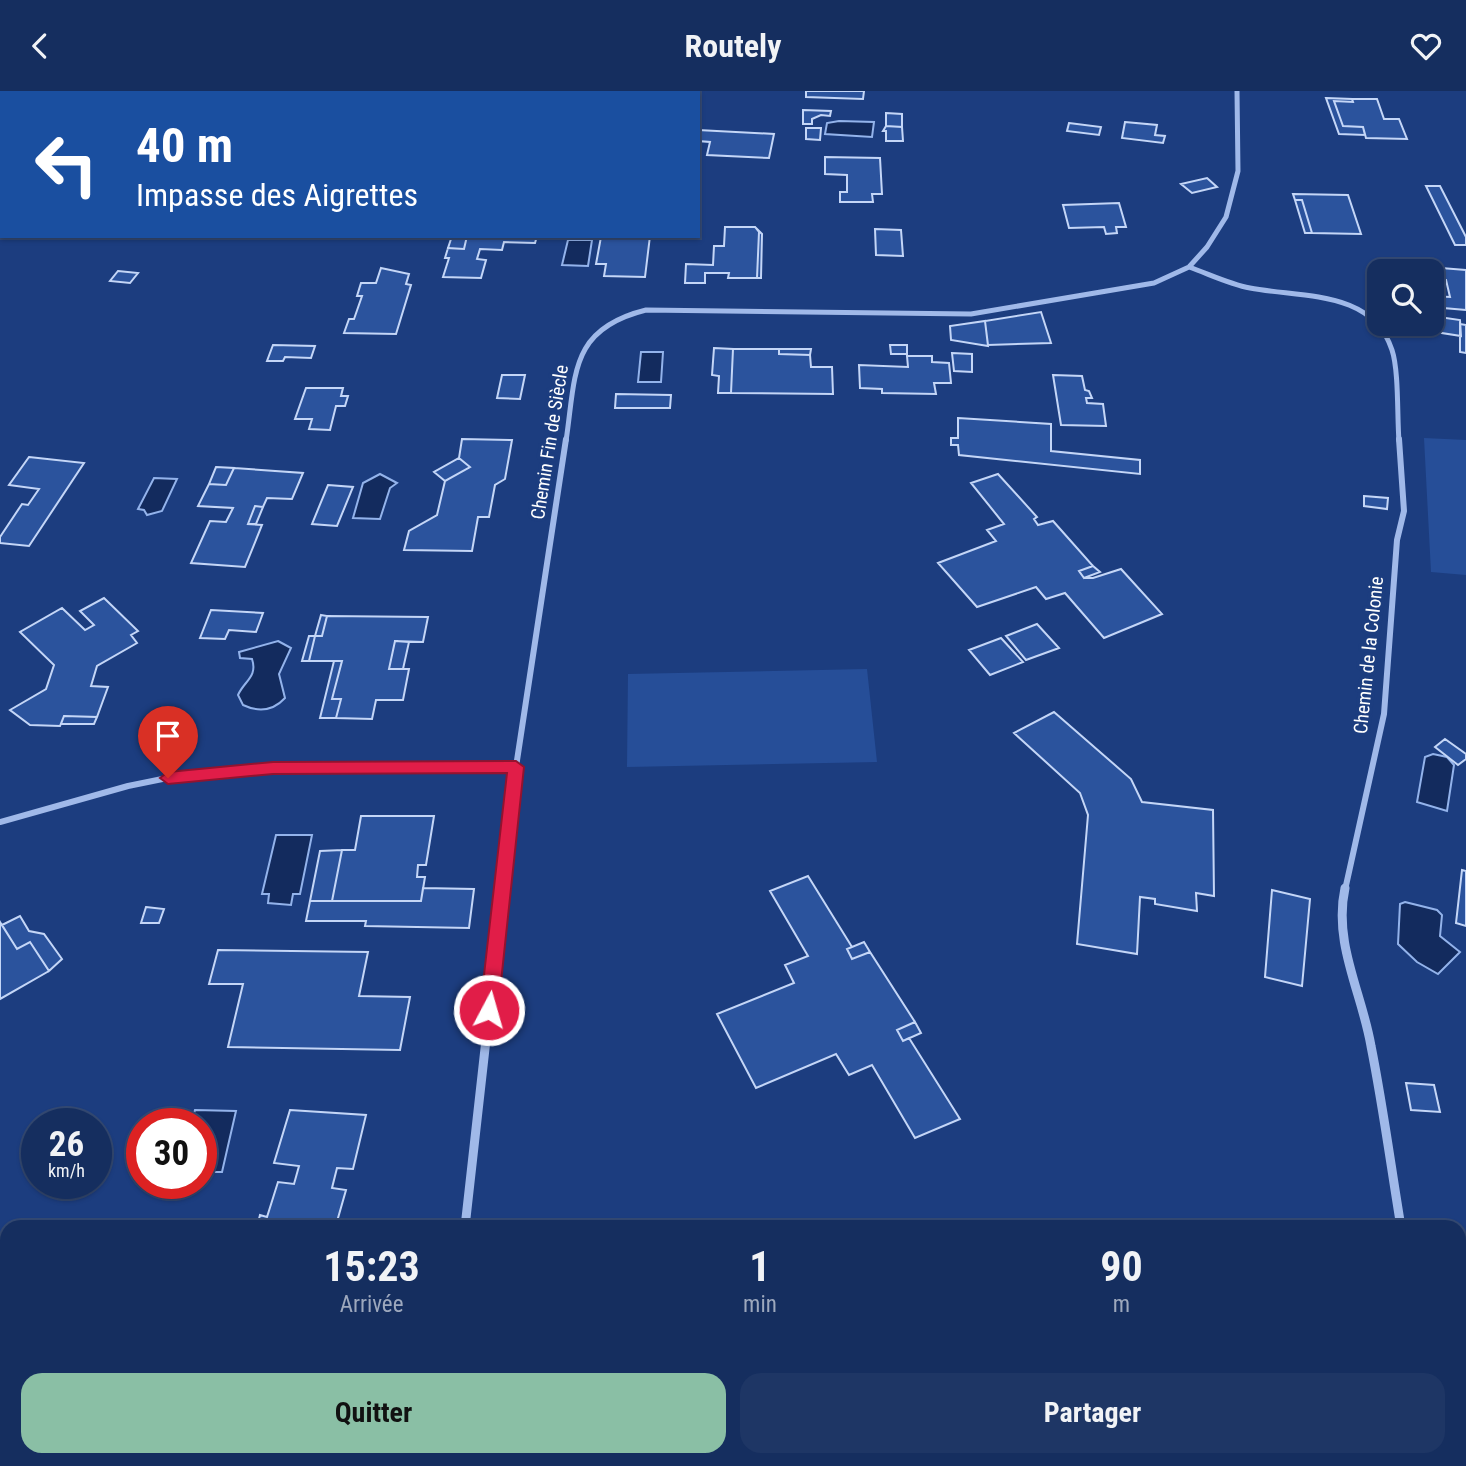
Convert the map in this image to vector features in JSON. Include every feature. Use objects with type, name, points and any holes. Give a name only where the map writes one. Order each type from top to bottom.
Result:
[{"type":"street","name":"Chemin Fin de Siècle","points":[[466,1220],[516,767],[578,363],[597,329],[617,316],[646,310],[971,314],[1154,283],[1189,267],[1207,247],[1226,217],[1238,171],[1237,91]]},
{"type":"street","name":"Chemin de la Colonie","points":[[1189,267],[1247,288],[1332,300],[1356,307],[1374,318],[1392,351],[1404,511],[1397,540],[1384,714],[1341,907],[1342,937],[1371,1043],[1400,1220]]},
{"type":"street","points":[[0,822],[128,786],[187,774],[273,768],[516,767]]},
{"type":"shaded area","points":[[874,122],[872,137],[825,134],[827,123]]},
{"type":"shaded area","points":[[568,240],[592,240],[588,266],[562,265]]},
{"type":"shaded area","points":[[641,352],[663,352],[661,382],[638,382]]},
{"type":"shaded area","points":[[1424,438],[1466,440],[1466,575],[1431,572]]},
{"type":"shaded area","points":[[380,474],[397,483],[390,488],[380,519],[353,518],[363,483]]},
{"type":"shaded area","points":[[154,478],[177,479],[162,511],[147,515],[144,510],[138,509]]},
{"type":"shaded area","points":[[278,641],[291,648],[279,674],[285,698],[275,706],[265,709],[243,705],[238,695],[252,675],[253,665],[252,659],[240,658],[239,652]]},
{"type":"shaded area","points":[[867,669],[877,762],[627,767],[628,674]]},
{"type":"shaded area","points":[[1433,754],[1447,757],[1454,765],[1447,811],[1417,802],[1425,757]]},
{"type":"shaded area","points":[[276,835],[312,835],[300,894],[293,894],[291,905],[268,903],[269,894],[262,894]]},
{"type":"shaded area","points":[[1405,902],[1437,910],[1442,915],[1440,936],[1460,952],[1438,974],[1417,962],[1398,944],[1400,904]]},
{"type":"shaded area","points":[[217,1111],[236,1111],[222,1172],[217,1172]]},
{"type":"building","points":[[806,91],[864,91],[863,99],[806,97]]},
{"type":"building","points":[[1326,98],[1352,99],[1353,102],[1334,101],[1343,126],[1363,127],[1365,135],[1339,134]]},
{"type":"building","points":[[1352,99],[1377,99],[1384,119],[1399,119],[1407,139],[1366,138],[1363,127],[1343,126],[1334,101],[1353,102]]},
{"type":"building","points":[[803,110],[831,111],[830,116],[821,115],[812,119],[812,124],[803,124]]},
{"type":"building","points":[[886,113],[902,114],[902,127],[886,126]]},
{"type":"building","points":[[1125,122],[1157,125],[1155,135],[1165,136],[1163,143],[1122,138]]},
{"type":"building","points":[[1069,123],[1101,127],[1099,135],[1067,131]]},
{"type":"building","points":[[886,126],[902,127],[903,141],[886,141],[886,131],[883,131]]},
{"type":"building","points":[[806,128],[821,128],[820,140],[806,139]]},
{"type":"building","points":[[700,130],[774,134],[769,158],[707,155],[710,142],[700,141]]},
{"type":"building","points":[[825,157],[880,158],[882,194],[872,194],[873,202],[840,202],[840,192],[847,192],[847,175],[825,174]]},
{"type":"building","points":[[1207,178],[1217,187],[1192,193],[1181,184]]},
{"type":"building","points":[[1426,186],[1440,186],[1466,237],[1466,245],[1455,245]]},
{"type":"building","points":[[1293,194],[1348,195],[1361,234],[1312,233],[1302,200],[1295,200]]},
{"type":"building","points":[[1295,200],[1302,200],[1312,233],[1305,233]]},
{"type":"building","points":[[1119,203],[1126,227],[1116,227],[1117,233],[1106,234],[1104,227],[1069,228],[1063,205]]},
{"type":"building","points":[[725,227],[755,227],[759,232],[757,278],[728,278],[729,273],[705,273],[705,283],[685,283],[686,264],[713,265],[714,246],[724,246]]},
{"type":"building","points":[[755,227],[762,234],[761,278],[757,278],[759,232]]},
{"type":"building","points":[[875,229],[901,230],[903,256],[876,255]]},
{"type":"building","points":[[451,238],[467,238],[464,249],[448,248]]},
{"type":"building","points":[[467,238],[536,238],[535,243],[504,242],[502,250],[480,249],[477,259],[486,260],[481,278],[443,277],[449,258],[445,258],[448,248],[464,249]]},
{"type":"building","points":[[601,238],[650,238],[645,277],[604,276],[606,264],[596,264]]},
{"type":"building","points":[[381,268],[409,274],[406,284],[411,285],[396,334],[344,333],[349,319],[354,319],[362,296],[357,296],[361,283],[376,283]]},
{"type":"building","points":[[1444,268],[1466,270],[1466,310],[1444,308],[1444,297],[1450,297]]},
{"type":"building","points":[[118,271],[138,273],[130,283],[110,281]]},
{"type":"building","points":[[1041,312],[1051,343],[988,345],[985,321]]},
{"type":"building","points":[[1444,318],[1460,320],[1461,336],[1444,333]]},
{"type":"building","points":[[985,321],[988,346],[951,340],[950,326]]},
{"type":"building","points":[[1460,324],[1466,325],[1466,353],[1460,352]]},
{"type":"building","points":[[273,345],[315,346],[311,358],[285,357],[283,361],[267,361]]},
{"type":"building","points":[[890,345],[907,345],[907,354],[891,354]]},
{"type":"building","points":[[714,348],[733,349],[731,393],[718,393],[719,376],[712,375]]},
{"type":"building","points":[[733,349],[779,349],[779,354],[810,355],[811,367],[832,367],[833,394],[731,393]]},
{"type":"building","points":[[779,349],[811,349],[810,355],[779,354]]},
{"type":"building","points":[[952,353],[972,354],[972,372],[954,371]]},
{"type":"building","points":[[907,356],[932,356],[932,362],[949,363],[951,383],[934,383],[936,394],[882,393],[882,389],[860,388],[859,365],[908,367]]},
{"type":"building","points":[[502,375],[525,375],[520,399],[497,398]]},
{"type":"building","points":[[1053,375],[1082,376],[1085,390],[1089,391],[1092,398],[1086,398],[1087,403],[1103,404],[1106,426],[1061,425]]},
{"type":"building","points":[[306,388],[343,388],[341,396],[348,396],[345,406],[336,406],[330,430],[309,429],[312,419],[295,419]]},
{"type":"building","points":[[616,394],[671,395],[670,408],[615,408]]},
{"type":"building","points":[[958,418],[1051,424],[1051,451],[1140,460],[1140,474],[959,455],[958,445],[951,445],[951,438],[958,438]]},
{"type":"building","points":[[462,439],[512,440],[505,479],[495,485],[489,517],[478,517],[472,551],[404,550],[409,531],[437,515],[445,481],[470,467],[459,458]]},
{"type":"building","points":[[29,457],[84,463],[29,546],[0,543],[0,537],[22,504],[28,505],[39,489],[9,485]]},
{"type":"building","points":[[459,458],[470,467],[445,481],[434,472]]},
{"type":"building","points":[[216,467],[234,468],[226,485],[209,484]]},
{"type":"building","points":[[234,468],[303,473],[292,499],[267,498],[263,507],[255,506],[248,524],[262,525],[245,567],[191,563],[210,521],[226,522],[233,508],[198,506],[209,484],[226,485]]},
{"type":"building","points":[[998,474],[1037,517],[1034,519],[1038,525],[1053,521],[1093,566],[1079,571],[1084,578],[1093,578],[1121,569],[1162,614],[1104,638],[1065,593],[1046,599],[1036,587],[977,607],[938,563],[996,541],[987,530],[1004,524],[971,483]]},
{"type":"building","points":[[328,485],[353,487],[337,526],[312,524]]},
{"type":"building","points":[[1364,496],[1388,498],[1387,509],[1364,506]]},
{"type":"building","points":[[255,506],[263,507],[256,524],[248,524]]},
{"type":"building","points":[[1093,566],[1100,572],[1084,578],[1079,571]]},
{"type":"building","points":[[104,598],[138,631],[131,635],[137,643],[97,666],[91,686],[108,687],[97,717],[64,716],[60,726],[30,725],[10,710],[46,689],[54,665],[20,632],[62,608],[85,630],[94,625],[80,611]]},
{"type":"building","points":[[211,610],[263,613],[256,632],[229,630],[225,639],[200,638]]},
{"type":"building","points":[[321,615],[327,616],[322,636],[315,636]]},
{"type":"building","points":[[327,616],[428,617],[423,642],[395,641],[389,669],[409,669],[403,700],[376,700],[372,719],[336,718],[341,699],[332,699],[342,661],[309,661],[315,636],[322,636]]},
{"type":"building","points":[[1037,624],[1059,648],[1026,660],[1006,636]]},
{"type":"building","points":[[309,636],[315,636],[309,661],[302,661]]},
{"type":"building","points":[[1001,638],[1023,662],[990,675],[969,650]]},
{"type":"building","points":[[395,641],[409,642],[403,669],[389,669]]},
{"type":"building","points":[[334,661],[342,661],[332,699],[341,699],[336,718],[320,718]]},
{"type":"building","points":[[1054,712],[1131,779],[1142,802],[1213,810],[1214,896],[1196,893],[1197,911],[1155,904],[1155,899],[1140,897],[1137,954],[1077,944],[1088,815],[1080,793],[1014,733]]},
{"type":"building","points":[[64,716],[97,717],[94,724],[61,724]]},
{"type":"building","points":[[1445,739],[1466,754],[1466,759],[1458,765],[1435,747]]},
{"type":"building","points":[[361,816],[434,816],[426,865],[418,865],[417,877],[425,877],[421,901],[332,901],[342,850],[355,850]]},
{"type":"building","points":[[342,850],[332,901],[310,901],[320,851]]},
{"type":"building","points":[[1462,870],[1466,871],[1466,926],[1456,923]]},
{"type":"building","points":[[808,876],[852,947],[847,949],[852,959],[870,952],[915,1022],[897,1030],[903,1041],[909,1038],[960,1119],[915,1138],[872,1065],[849,1075],[836,1054],[756,1088],[717,1014],[794,983],[785,965],[808,956],[770,891]]},
{"type":"building","points":[[423,888],[474,889],[469,928],[365,926],[366,921],[306,921],[310,901],[421,901]]},
{"type":"building","points":[[1272,890],[1310,899],[1302,986],[1265,977]]},
{"type":"building","points":[[146,907],[164,909],[159,923],[141,923]]},
{"type":"building","points":[[20,916],[29,931],[44,934],[62,959],[49,971],[30,942],[17,949],[2,925]]},
{"type":"building","points":[[0,922],[17,949],[30,942],[49,971],[0,999]]},
{"type":"building","points":[[864,942],[870,952],[852,959],[847,949]]},
{"type":"building","points":[[218,950],[368,952],[359,996],[410,997],[400,1050],[228,1047],[243,984],[209,984]]},
{"type":"building","points":[[915,1022],[921,1033],[903,1041],[897,1030]]},
{"type":"building","points":[[1406,1083],[1434,1085],[1440,1112],[1411,1110]]},
{"type":"building","points":[[290,1110],[366,1115],[353,1169],[337,1168],[332,1188],[346,1190],[337,1220],[259,1220],[260,1215],[267,1217],[278,1182],[294,1184],[299,1166],[274,1163]]},
{"type":"route","points":[[168,778],[187,774],[273,768],[516,767],[489,1010]]}]
